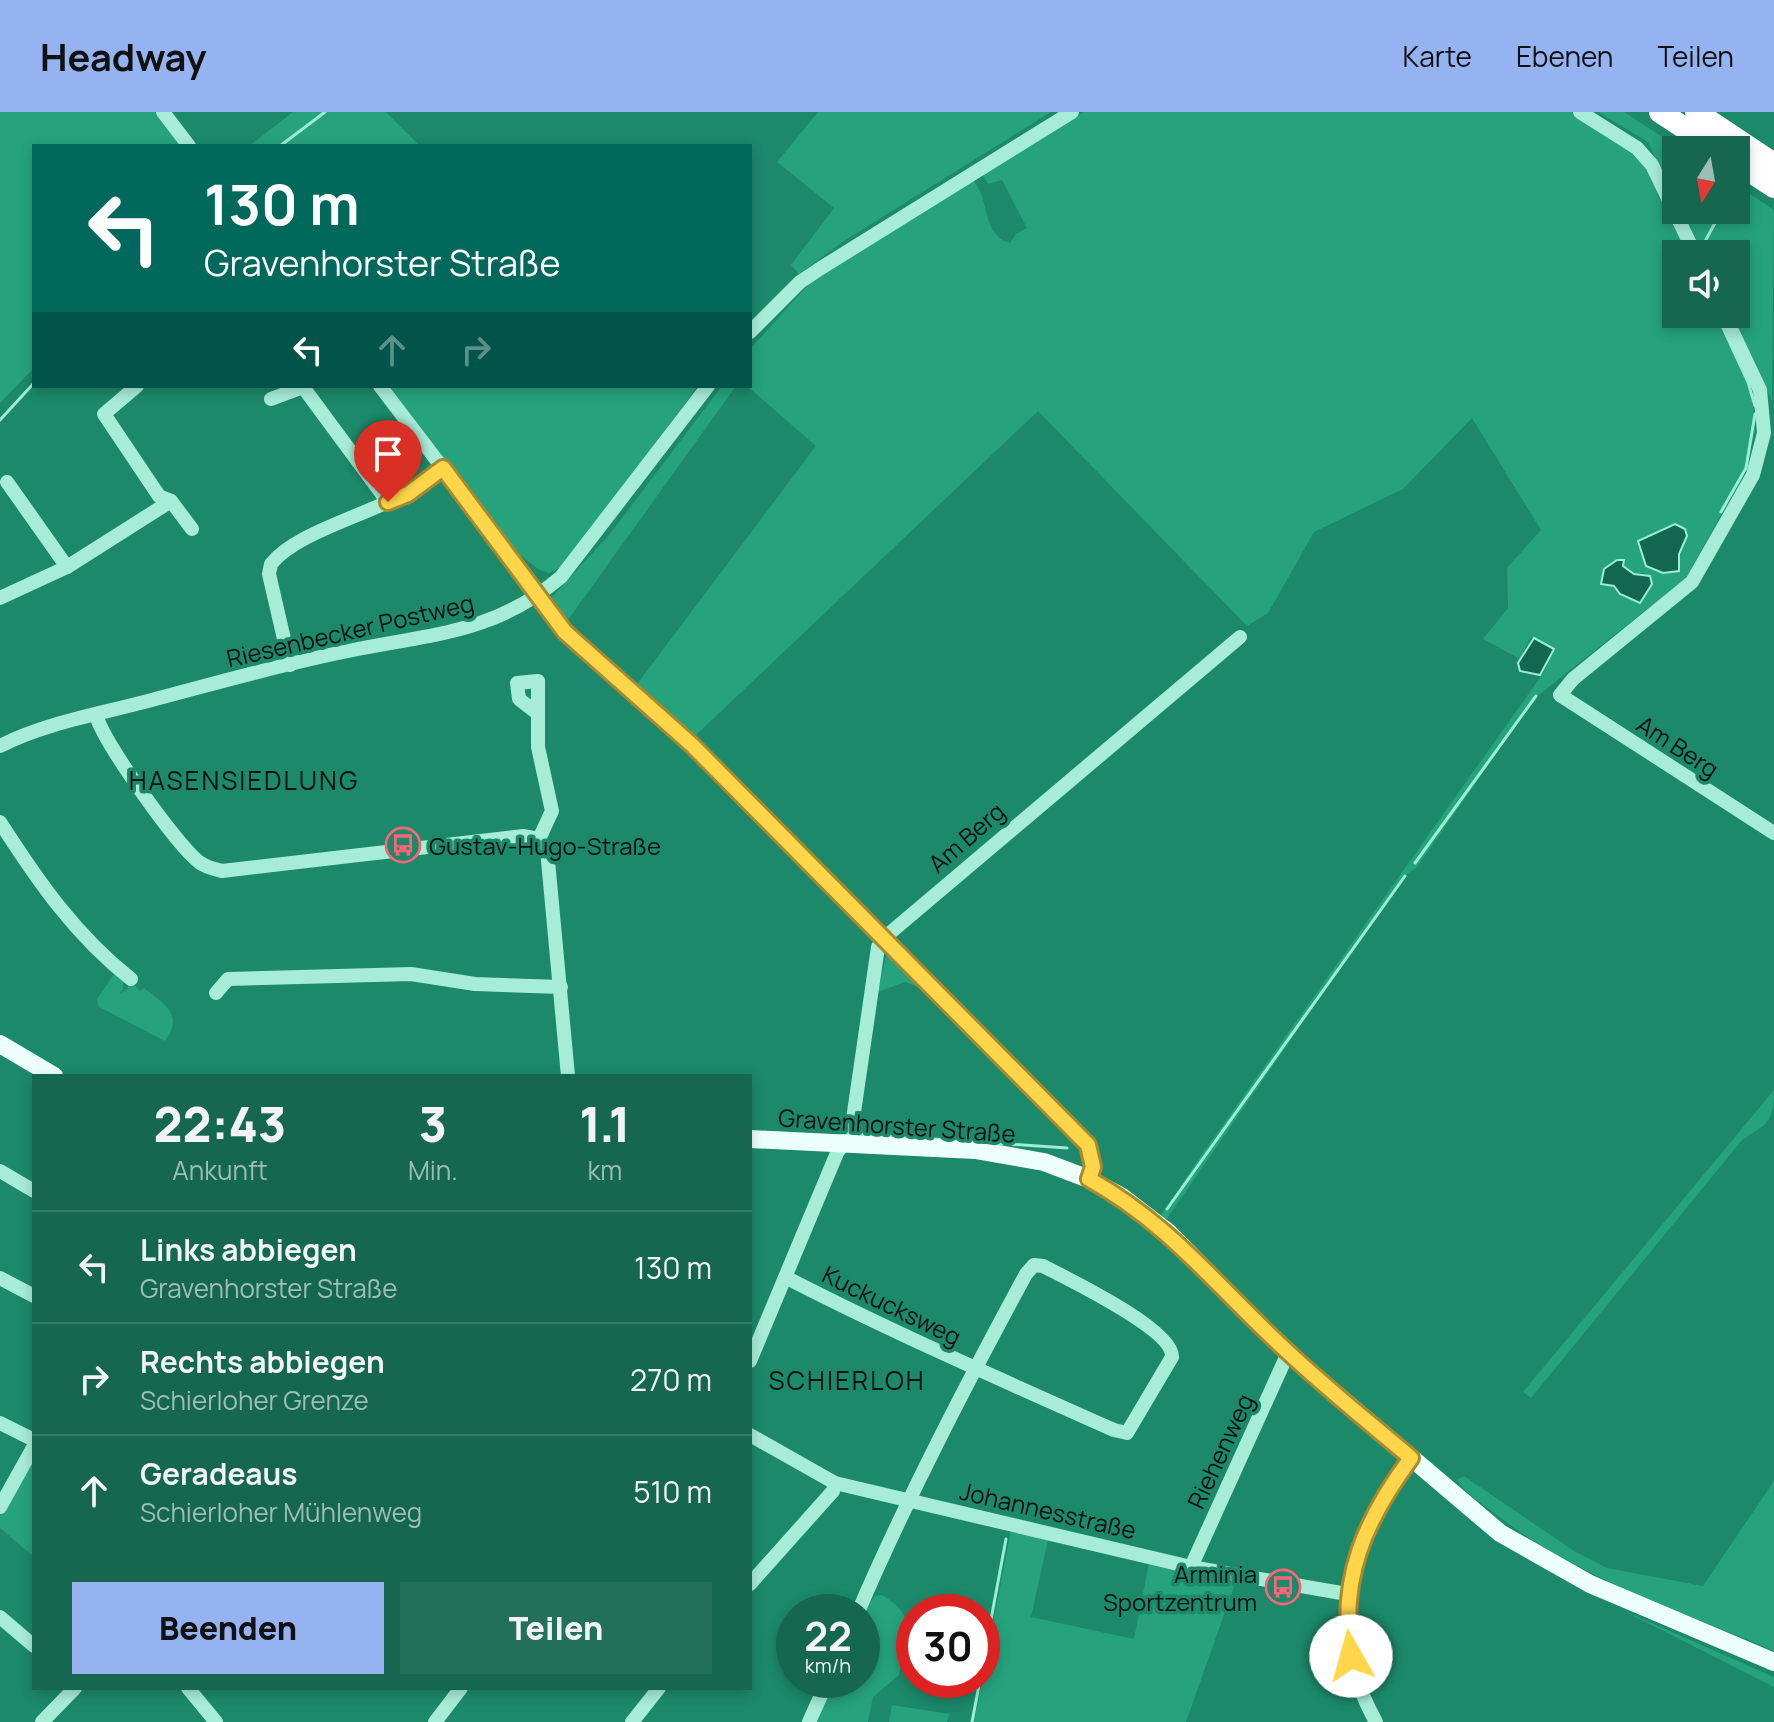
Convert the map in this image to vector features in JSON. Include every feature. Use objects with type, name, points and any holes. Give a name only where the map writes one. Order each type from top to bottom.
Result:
[{"type":"highway","points":[[1660,112],[1697,136]]},
{"type":"highway","points":[[1696,112],[1774,164]]},
{"type":"highway","points":[[1750,171],[1774,187]]},
{"type":"main road","points":[[0,1044],[51,1074]]},
{"type":"main road","name":"Gravenhorster Straße","points":[[752,1139],[1002,1153],[1053,1165],[1089,1179],[1122,1197],[1169,1233],[1288,1353],[1500,1533],[1543,1561],[1774,1662]]},
{"type":"street","points":[[163,112],[187,144]]},
{"type":"street","points":[[752,330],[800,282],[832,260],[1072,112]]},
{"type":"street","points":[[1580,112],[1637,148],[1652,165],[1688,240]]},
{"type":"street","name":"Am Berg","points":[[1731,328],[1760,390],[1764,433],[1753,475],[1692,582],[1573,679],[1560,695],[1774,833]]},
{"type":"street","points":[[135,388],[104,414],[159,496],[171,501],[192,529]]},
{"type":"street","points":[[271,399],[300,388]]},
{"type":"street","points":[[304,388],[388,502]]},
{"type":"street","points":[[382,388],[565,632],[692,745],[1088,1145],[1093,1167],[1089,1179]]},
{"type":"street","name":"Riesenbecker Postweg","points":[[0,746],[96,715],[290,665],[458,632],[497,619],[538,597],[587,546],[706,388]]},
{"type":"street","points":[[290,665],[269,574],[271,564],[298,544],[420,486],[443,468]]},
{"type":"street","points":[[7,482],[67,567]]},
{"type":"street","points":[[0,598],[67,567],[118,538],[171,501]]},
{"type":"street","name":"Am Berg","points":[[884,938],[1240,637]]},
{"type":"street","points":[[537,713],[540,763],[552,811],[539,839]]},
{"type":"street","points":[[96,715],[108,744],[190,852],[209,868],[222,871],[523,836],[539,839],[547,850],[568,1074]]},
{"type":"street","points":[[0,822],[60,911],[87,941],[131,979]]},
{"type":"street","points":[[752,1357],[844,1142],[851,1133],[878,947],[884,938]]},
{"type":"street","points":[[216,993],[228,979],[411,974],[475,984],[561,987]]},
{"type":"street","points":[[0,1171],[32,1190]]},
{"type":"street","points":[[1034,1265],[1043,1266],[1137,1319],[1170,1343],[1173,1350],[1172,1357],[1127,1433],[975,1368],[1027,1270],[1034,1265]]},
{"type":"street","points":[[0,1278],[32,1295]]},
{"type":"street","name":"Kuckucksweg","points":[[787,1278],[903,1338],[975,1368],[907,1499],[866,1594]]},
{"type":"street","name":"Riehenweg","points":[[1191,1567],[1288,1353]]},
{"type":"street","points":[[0,1423],[32,1439]]},
{"type":"street","name":"Johannesstraße","points":[[752,1436],[835,1483],[1191,1567],[1347,1594]]},
{"type":"street","points":[[0,1507],[32,1450]]},
{"type":"street","points":[[1376,1722],[1353,1670],[1347,1627],[1347,1594],[1353,1566],[1370,1525],[1411,1458]]},
{"type":"street","points":[[752,1582],[833,1491],[835,1483]]},
{"type":"street","points":[[0,1617],[32,1644]]},
{"type":"street","points":[[42,1722],[73,1690]]},
{"type":"street","points":[[190,1690],[216,1722]]},
{"type":"street","points":[[435,1722],[459,1690]]},
{"type":"street","points":[[632,1722],[657,1690]]},
{"type":"street","points":[[809,1722],[820,1698]]},
{"type":"shaded area","points":[[0,112],[156,112],[180,144],[32,144],[32,370],[0,403]]},
{"type":"shaded area","points":[[293,112],[386,112],[418,144],[252,144]]},
{"type":"shaded area","points":[[818,112],[1051,112],[844,241],[799,274],[791,265],[834,208],[777,162]]},
{"type":"shaded area","points":[[1084,112],[1573,112],[1630,148],[1646,168],[1662,202],[1662,224],[1673,224],[1680,240],[1662,240],[1662,328],[1722,328],[1752,392],[1755,431],[1744,473],[1686,578],[1535,698],[1416,868],[1404,876],[1166,1220],[1161,1215],[1203,1153],[1544,672],[1554,649],[1530,638],[1520,659],[1483,639],[1508,608],[1507,568],[1541,530],[1472,418],[1403,489],[1314,532],[1268,613],[1247,626],[1038,411],[695,736],[637,684],[816,446],[749,388],[752,388],[752,347],[810,283],[972,180],[982,195],[994,232],[1010,243],[1016,234],[1027,228],[1002,180],[988,184],[982,174]],"holes":[[[1623,566],[1634,574],[1644,573],[1652,584],[1640,603],[1620,594],[1614,586],[1601,583],[1602,577]]]},
{"type":"shaded area","points":[[1598,112],[1624,112],[1662,137],[1662,171],[1648,142]]},
{"type":"shaded area","points":[[1750,194],[1774,210],[1772,401],[1737,328],[1750,328],[1750,240],[1695,240],[1688,224],[1750,224]]},
{"type":"shaded area","points":[[389,388],[696,388],[563,566],[549,573],[538,569],[513,549]]},
{"type":"shaded area","points":[[720,388],[735,388],[568,620],[551,598],[610,534]]},
{"type":"shaded area","points":[[1675,524],[1685,529],[1687,536],[1679,554],[1679,571],[1663,573],[1646,566],[1638,541]]},
{"type":"shaded area","points":[[1617,560],[1624,560],[1623,566],[1634,574],[1650,576],[1652,584],[1640,603],[1620,594],[1614,586],[1601,584],[1604,569]]},
{"type":"shaded area","points":[[1534,638],[1554,649],[1540,675],[1520,671],[1518,663]]},
{"type":"shaded area","points":[[887,951],[929,991],[905,982],[878,992]]},
{"type":"shaded area","points":[[114,974],[123,976],[123,989],[119,995],[128,988],[127,978],[140,991],[144,988],[169,1010],[173,1023],[165,1041],[99,1007],[97,999]]},
{"type":"shaded area","points":[[1774,1090],[1773,1109],[1768,1121],[1742,1140],[1531,1398],[1523,1392]]},
{"type":"shaded area","points":[[32,1464],[32,1555],[0,1528],[0,1516]]},
{"type":"shaded area","points":[[1464,1476],[1574,1551],[1607,1568],[1703,1586],[1774,1481],[1774,1651],[1629,1591],[1559,1556],[1525,1536],[1474,1498],[1457,1480]]},
{"type":"shaded area","points":[[1011,1530],[1048,1540],[1031,1617],[1134,1639],[1149,1563],[1236,1581],[1186,1722],[974,1722],[979,1698],[1000,1698],[999,1594]]},
{"type":"shaded area","points":[[880,1595],[896,1605],[896,1678],[880,1691]]},
{"type":"shaded area","points":[[1622,1610],[1774,1677],[1774,1687]]},
{"type":"shaded area","points":[[824,1698],[873,1698],[868,1722],[813,1722]]},
{"type":"shaded area","points":[[892,1705],[949,1714],[947,1722],[889,1722]]},
{"type":"waterway","points":[[283,144],[325,112]]},
{"type":"waterway","points":[[1706,240],[1714,224]]},
{"type":"waterway","points":[[1723,328],[1748,382],[1755,406]]},
{"type":"waterway","points":[[0,420],[32,385]]},
{"type":"waterway","points":[[1721,512],[1746,468],[1755,414]]},
{"type":"waterway","points":[[1415,863],[1536,696]]},
{"type":"waterway","points":[[1167,1209],[1405,876]]},
{"type":"waterway","points":[[860,1134],[1067,1148]]},
{"type":"waterway","points":[[996,1594],[1006,1539]]},
{"type":"waterway","points":[[972,1722],[977,1698]]},
{"type":"place","name":"Gustav-Hugo-Straße","points":[[403,845]]},
{"type":"place","name":"Arminia Sportzentrum","points":[[1283,1587]]},
{"type":"district","name":"HASENSIEDLUNG","points":[[244,780]]},
{"type":"district","name":"SCHIERLOH","points":[[847,1380]]},
{"type":"route","points":[[388,502],[408,494],[443,468],[529,581],[549,615],[565,632],[692,745],[1088,1145],[1093,1167],[1089,1179],[1122,1197],[1169,1233],[1288,1353],[1411,1458],[1370,1525],[1353,1566],[1346,1612],[1351,1656]]}]
